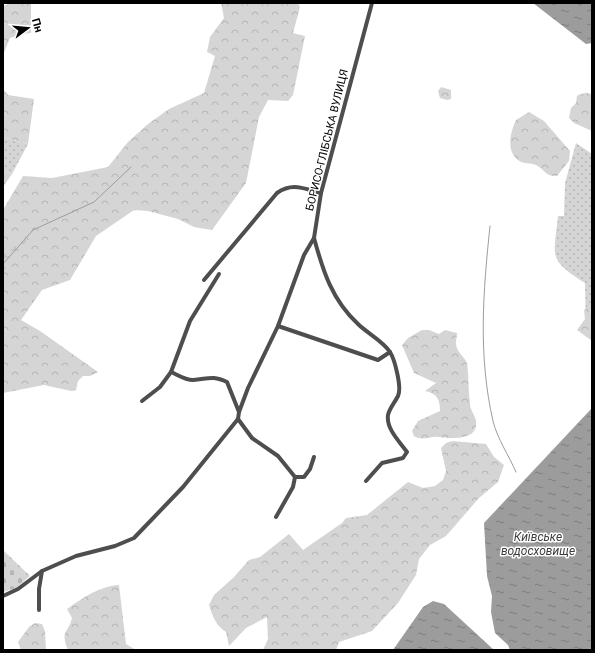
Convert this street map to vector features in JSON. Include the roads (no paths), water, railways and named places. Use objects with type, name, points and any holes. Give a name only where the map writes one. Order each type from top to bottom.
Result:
[{"type":"street","name":"БОРИСО-ГЛІБСЬКА ВУЛИЦЯ","points":[[238,419],[248,388],[278,326],[304,255],[314,238],[321,193],[372,3]]},
{"type":"street","points":[[204,280],[277,193],[285,188],[294,186],[321,193]]},
{"type":"street","points":[[314,238],[326,279],[334,297],[347,314],[390,352],[398,374],[399,395],[388,416],[389,426],[407,452],[403,458],[382,463],[366,481]]},
{"type":"street","points":[[142,401],[160,387],[172,372],[190,321],[218,274]]},
{"type":"street","points":[[278,326],[378,360],[390,352]]},
{"type":"street","points":[[172,372],[183,378],[192,380],[210,377],[228,382],[239,412]]},
{"type":"street","points":[[3,601],[5,595],[18,588],[42,571],[76,556],[115,546],[134,538],[183,487],[238,419],[252,438],[278,456],[295,477]]},
{"type":"street","points":[[295,477],[304,477],[310,469],[314,457]]},
{"type":"street","points":[[276,517],[293,487],[295,477]]},
{"type":"street","points":[[39,610],[39,589],[42,571]]},
{"type":"water","points":[[533,3],[592,3],[592,43],[586,44]]},
{"type":"water","name":"Київське водосховище","points":[[592,408],[592,650],[510,650],[508,645],[495,633],[491,612],[492,596],[487,576],[484,523]]},
{"type":"water","points":[[433,601],[444,604],[494,650],[393,650],[423,607]]},
{"type":"waterway","points":[[3,264],[33,230],[94,202],[131,167]]},
{"type":"waterway","points":[[490,226],[485,275],[483,324],[485,372],[493,421],[500,440],[516,472]]}]
